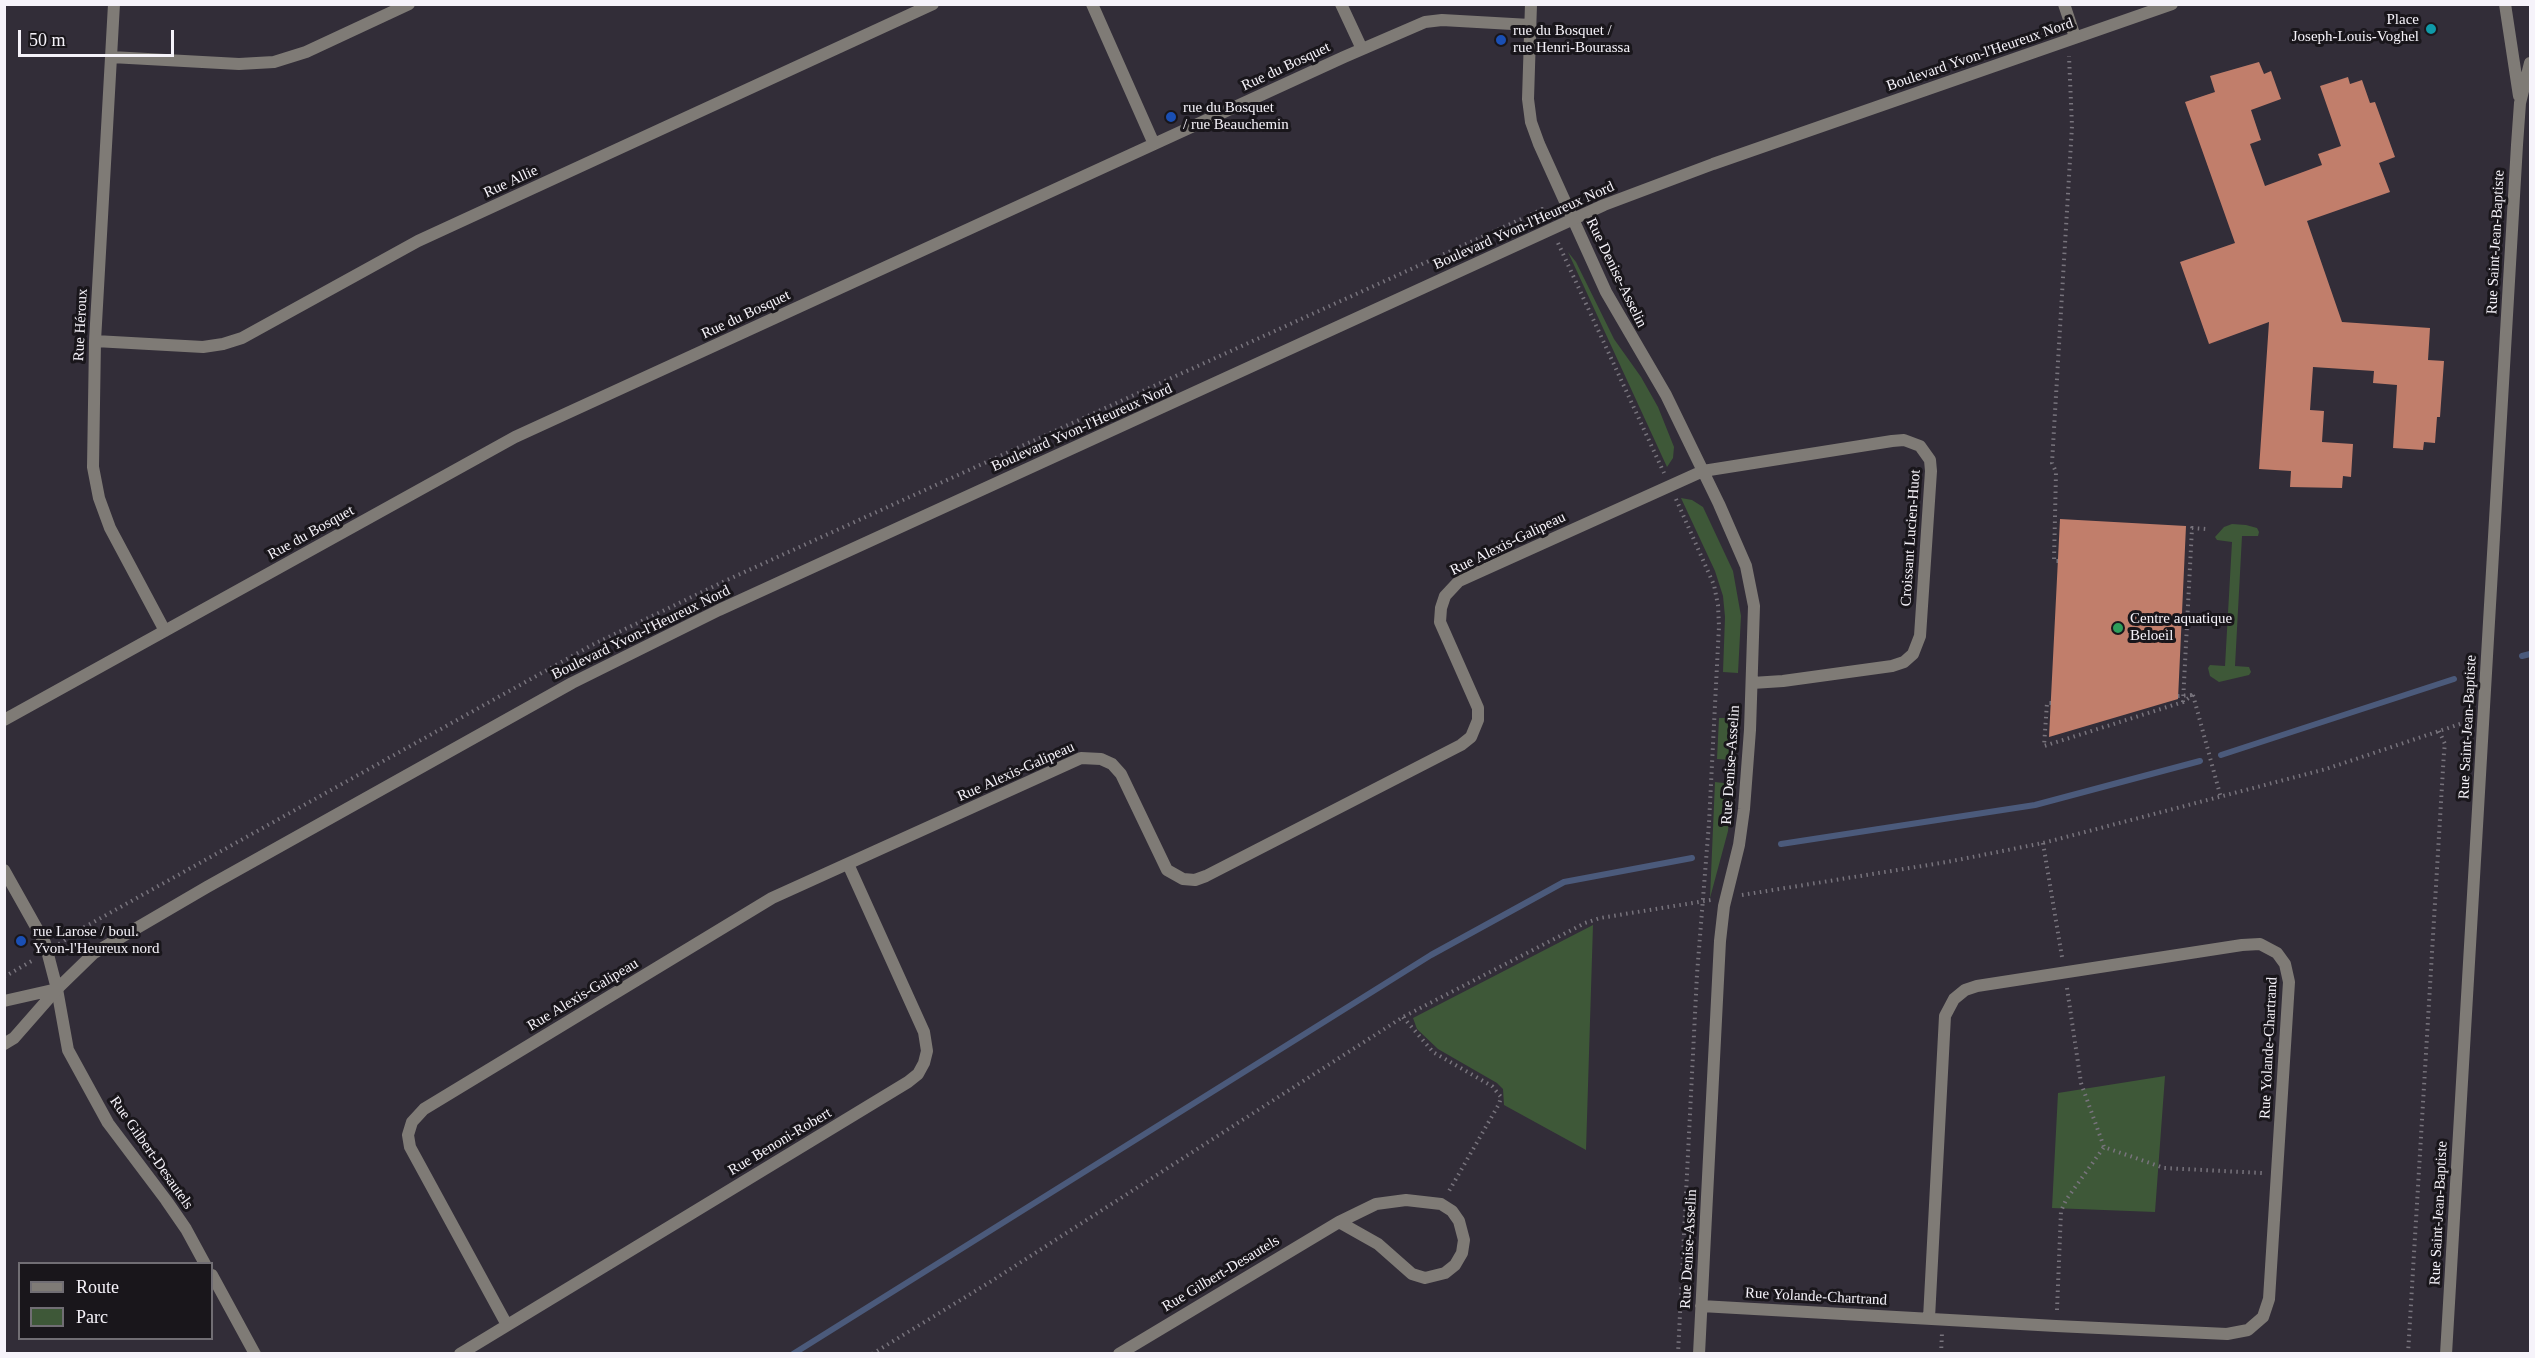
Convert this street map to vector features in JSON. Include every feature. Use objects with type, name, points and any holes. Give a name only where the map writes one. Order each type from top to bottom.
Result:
[{"type":"street","name":"Rue Héroux","points":[[114,4],[95,342],[92,451],[99,498],[110,528],[165,631]]},
{"type":"street","points":[[111,57],[239,64],[274,62],[306,52],[409,4]]},
{"type":"street","name":"Rue Allie","points":[[95,342],[203,347],[242,338],[418,241],[933,4]]},
{"type":"street","points":[[1092,4],[1154,144]]},
{"type":"street","points":[[1341,4],[1362,49]]},
{"type":"street","name":"Rue Denise-Asselin","points":[[1531,4],[1528,99],[1531,122],[1616,313],[1666,394],[1728,526],[1749,579],[1755,620],[1743,820],[1721,922],[1699,1353]]},
{"type":"street","points":[[2064,4],[2070,39]]},
{"type":"street","name":"Boulevard Yvon-l'Heureux Nord","points":[[4,1044],[14,1038],[57,989],[94,953],[498,723],[625,656],[741,600],[1573,219],[1713,164],[2172,4]]},
{"type":"street","name":"Rue Saint-Jean-Baptiste","points":[[2505,4],[2520,103]]},
{"type":"street","name":"Rue du Bosquet","points":[[4,720],[515,437],[1362,49],[1416,25],[1433,21],[1530,24]]},
{"type":"street","name":"Rue Saint-Jean-Baptiste","points":[[2446,1353],[2520,103],[2530,63]]},
{"type":"street","name":"Croissant Lucien-Huot","points":[[1703,471],[1904,440],[1920,446],[1930,460],[1920,636],[1913,654],[1904,662],[1892,666],[1752,683]]},
{"type":"street","name":"Rue Alexis-Galipeau","points":[[507,1325],[410,1147],[408,1135],[415,1117],[424,1108],[772,898],[1075,760],[1094,757],[1107,761],[1121,774],[1167,870],[1183,879],[1195,880],[1206,876],[1461,745],[1471,737],[1478,720],[1478,708],[1440,622],[1445,596],[1459,581],[1703,471]]},
{"type":"street","name":"Rue Benoni-Robert","points":[[460,1353],[918,1074],[927,1051],[924,1032],[848,864]]},
{"type":"street","name":"Rue Gilbert-Desautels","points":[[4,870],[45,943],[57,989],[68,1050],[108,1123],[166,1200],[204,1262]]},
{"type":"street","name":"Rue Yolande-Chartrand","points":[[1701,1306],[2227,1334],[2242,1333],[2258,1322],[2266,1311],[2269,1299],[2289,982],[2285,964],[2277,953],[2260,944],[2242,945],[1977,986],[1965,990],[1954,999],[1947,1010],[1944,1027],[1929,1318]]},
{"type":"street","points":[[4,1001],[57,989]]},
{"type":"street","name":"Rue Gilbert-Desautels","points":[[1119,1353],[1339,1222],[1366,1207],[1387,1201],[1436,1202],[1452,1211],[1460,1221],[1464,1233],[1464,1247],[1460,1259],[1451,1269],[1432,1277],[1419,1276],[1406,1271],[1378,1244],[1339,1222]]},
{"type":"street","points":[[213,1277],[255,1353]]},
{"type":"path","points":[[2058,561],[2054,561],[2056,472],[2052,464],[2072,126],[2070,39]]},
{"type":"path","points":[[1562,253],[1662,468]]},
{"type":"path","name":"Rue Denise-Asselin","points":[[1678,504],[1710,575],[1718,605],[1709,822],[1678,1353]]},
{"type":"path","points":[[2183,702],[2180,696],[2192,528],[2206,529]]},
{"type":"path","points":[[2180,696],[2193,695]]},
{"type":"path","points":[[2051,703],[2047,703],[2044,746],[2183,702],[2193,695]]},
{"type":"path","points":[[2193,695],[2221,798]]},
{"type":"path","points":[[1742,895],[1959,860],[2043,843],[2326,769],[2484,716]]},
{"type":"path","name":"Rue Saint-Jean-Baptiste","points":[[2408,1353],[2445,744],[2439,731]]},
{"type":"path","points":[[2043,843],[2062,957]]},
{"type":"path","points":[[872,1353],[990,1282],[1403,1017],[1585,923],[1600,918],[1703,902]]},
{"type":"path","points":[[4,977],[31,961]]},
{"type":"path","points":[[2067,986],[2080,1076],[2104,1147]]},
{"type":"path","points":[[1403,1017],[1433,1052],[1492,1086],[1500,1097],[1499,1104],[1448,1193]]},
{"type":"path","points":[[2104,1147],[2164,1168],[2262,1173]]},
{"type":"path","points":[[2057,1310],[2061,1211],[2066,1200],[2104,1147]]},
{"type":"green space","points":[[1568,252],[1576,262],[1614,339],[1641,377],[1658,407],[1674,447],[1673,458],[1667,467]]},
{"type":"green space","points":[[1681,498],[1692,500],[1703,507],[1733,571],[1741,616],[1738,673],[1723,672],[1725,617],[1723,596],[1715,571]]},
{"type":"green space","points":[[2232,524],[2257,528],[2259,532],[2258,536],[2242,536],[2235,666],[2249,667],[2251,672],[2249,675],[2219,682],[2210,676],[2208,668],[2210,665],[2225,666],[2232,542],[2217,540],[2215,537],[2224,527]]},
{"type":"green space","points":[[1719,718],[1736,718],[1734,760],[1717,759]]},
{"type":"green space","points":[[1715,782],[1732,784],[1728,831],[1710,898]]},
{"type":"green space","points":[[1593,925],[1586,1150],[1504,1105],[1503,1089],[1497,1083],[1438,1049],[1417,1029],[1413,1018]]},
{"type":"green space","points":[[2165,1076],[2155,1212],[2052,1208],[2058,1093]]},
{"type":"building","points":[[2259,62],[2264,74],[2271,71],[2281,99],[2251,110],[2261,140],[2250,144],[2265,186],[2322,165],[2318,154],[2341,146],[2320,86],[2348,77],[2350,84],[2362,80],[2370,103],[2375,102],[2395,157],[2379,163],[2390,192],[2307,221],[2342,322],[2430,328],[2428,360],[2444,361],[2440,417],[2437,417],[2435,443],[2424,442],[2423,450],[2393,448],[2397,385],[2373,383],[2374,371],[2313,367],[2310,410],[2324,411],[2322,442],[2353,444],[2351,477],[2343,476],[2342,488],[2290,487],[2291,471],[2259,469],[2269,322],[2209,344],[2180,262],[2235,243],[2185,102],[2215,92],[2210,76]]},
{"type":"building","name":"Centre aquatique Beloeil","points":[[2060,519],[2186,526],[2178,699],[2049,737]]},
{"type":"waterway","points":[[2522,656],[2530,654]]},
{"type":"waterway","points":[[2221,755],[2454,679]]},
{"type":"waterway","points":[[1781,844],[2035,805],[2200,761]]},
{"type":"waterway","points":[[793,1354],[1431,955],[1564,882],[1692,858]]},
{"type":"place","name":"Place Joseph-Louis-Voghel","points":[[2431,29]]},
{"type":"place","name":"rue du Bosquet / rue Henri-Bourassa","points":[[1501,40]]},
{"type":"place","name":"rue du Bosquet / rue Beauchemin","points":[[1171,117]]},
{"type":"place","name":"Centre aquatique Beloeil","points":[[2118,628]]},
{"type":"place","name":"rue Larose / boul. Yvon-l'Heureux nord","points":[[21,941]]}]
